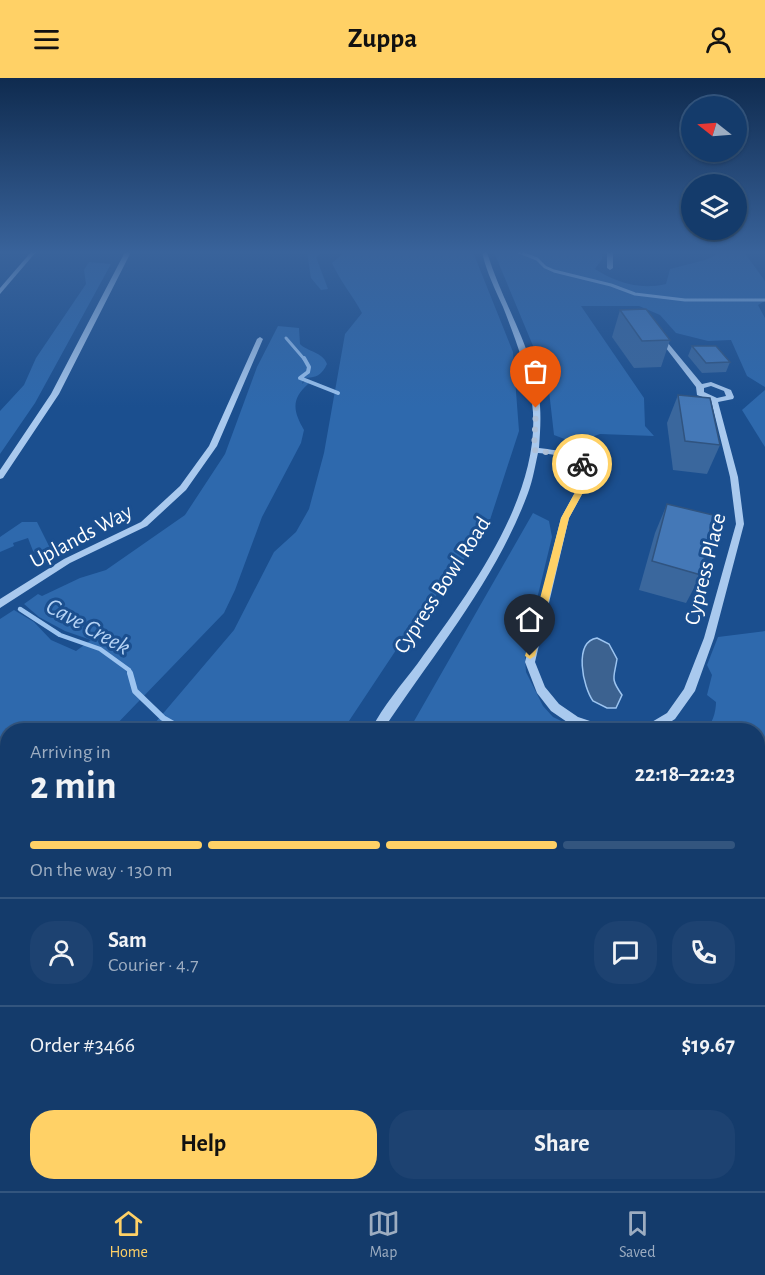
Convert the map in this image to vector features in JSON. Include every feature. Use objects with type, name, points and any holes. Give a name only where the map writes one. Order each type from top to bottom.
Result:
[{"type":"street","points":[[0,476],[55,394],[101,304]]},
{"type":"street","name":"Cypress Bowl Road","points":[[382,723],[480,581],[501,545],[529,475],[534,450],[536,408],[528,369],[504,304]]},
{"type":"street","points":[[658,336],[700,387],[700,393],[714,399],[728,398],[730,392],[716,385],[700,387]]},
{"type":"street","name":"Uplands Way","points":[[0,604],[67,561],[144,524],[183,489],[213,446],[260,339]]},
{"type":"street","name":"Cypress Place","points":[[660,723],[671,716],[689,691],[709,638],[740,524],[740,510],[733,472],[714,399]]},
{"type":"street","points":[[534,450],[573,458],[585,467],[588,476],[565,518],[530,662],[535,680],[552,707],[570,720],[580,723]]},
{"type":"shaded area","points":[[73,304],[89,304],[35,403],[0,454],[0,411],[24,385],[36,358]]},
{"type":"shaded area","points":[[356,304],[494,304],[513,352],[519,431],[487,529],[406,635],[348,723],[155,723],[234,630],[274,552],[296,532],[309,509],[324,453],[345,334],[362,313]]},
{"type":"shaded area","points":[[516,304],[760,304],[758,305],[765,318],[765,387],[747,376],[731,340],[708,341],[676,333],[660,315],[639,306],[581,306],[644,398],[645,426],[654,436],[600,434],[575,443],[554,435],[548,382]]},
{"type":"shaded area","points":[[278,326],[299,328],[300,344],[322,357],[327,364],[318,375],[304,378],[302,384],[309,382],[296,400],[296,411],[304,430],[301,443],[262,517],[224,613],[118,723],[0,723],[0,619],[14,610],[34,622],[51,640],[76,651],[91,640],[65,631],[39,617],[24,604],[38,594],[42,596],[80,578],[106,570],[185,515],[225,454],[257,367]]},
{"type":"shaded area","points":[[765,390],[765,447],[742,410]]},
{"type":"shaded area","points":[[533,513],[549,521],[552,537],[529,632],[525,659],[526,672],[543,706],[553,717],[565,723],[413,723]]},
{"type":"shaded area","points":[[22,522],[37,522],[54,556],[46,562],[33,551],[28,538],[13,543],[14,546],[0,552],[0,537]]},
{"type":"shaded area","points":[[765,631],[765,723],[710,723],[716,702],[707,695],[712,675],[707,665],[718,637]]},
{"type":"shaded area","points":[[597,638],[609,644],[617,659],[614,678],[622,695],[616,708],[607,708],[593,701],[586,686],[582,666],[583,656],[590,641]]},
{"type":"building","points":[[646,309],[670,340],[642,341],[620,310]]},
{"type":"building","points":[[692,346],[716,346],[730,362],[706,363]]},
{"type":"building","points":[[678,395],[710,398],[720,445],[685,441]]},
{"type":"building","points":[[667,504],[713,515],[701,575],[652,561]]},
{"type":"waterway","points":[[286,338],[305,360]]},
{"type":"waterway","points":[[304,358],[309,367],[308,372],[300,378],[338,393]]},
{"type":"waterway","name":"Cave Creek","points":[[20,609],[60,635],[100,649],[129,670],[130,674]]},
{"type":"waterway","name":"Cave Creek","points":[[130,673],[135,691],[163,718],[172,723]]},
{"type":"way so far","points":[[536,408],[534,450],[565,455],[582,464]]},
{"type":"route","points":[[530,656],[565,518],[588,476],[582,464]]}]
